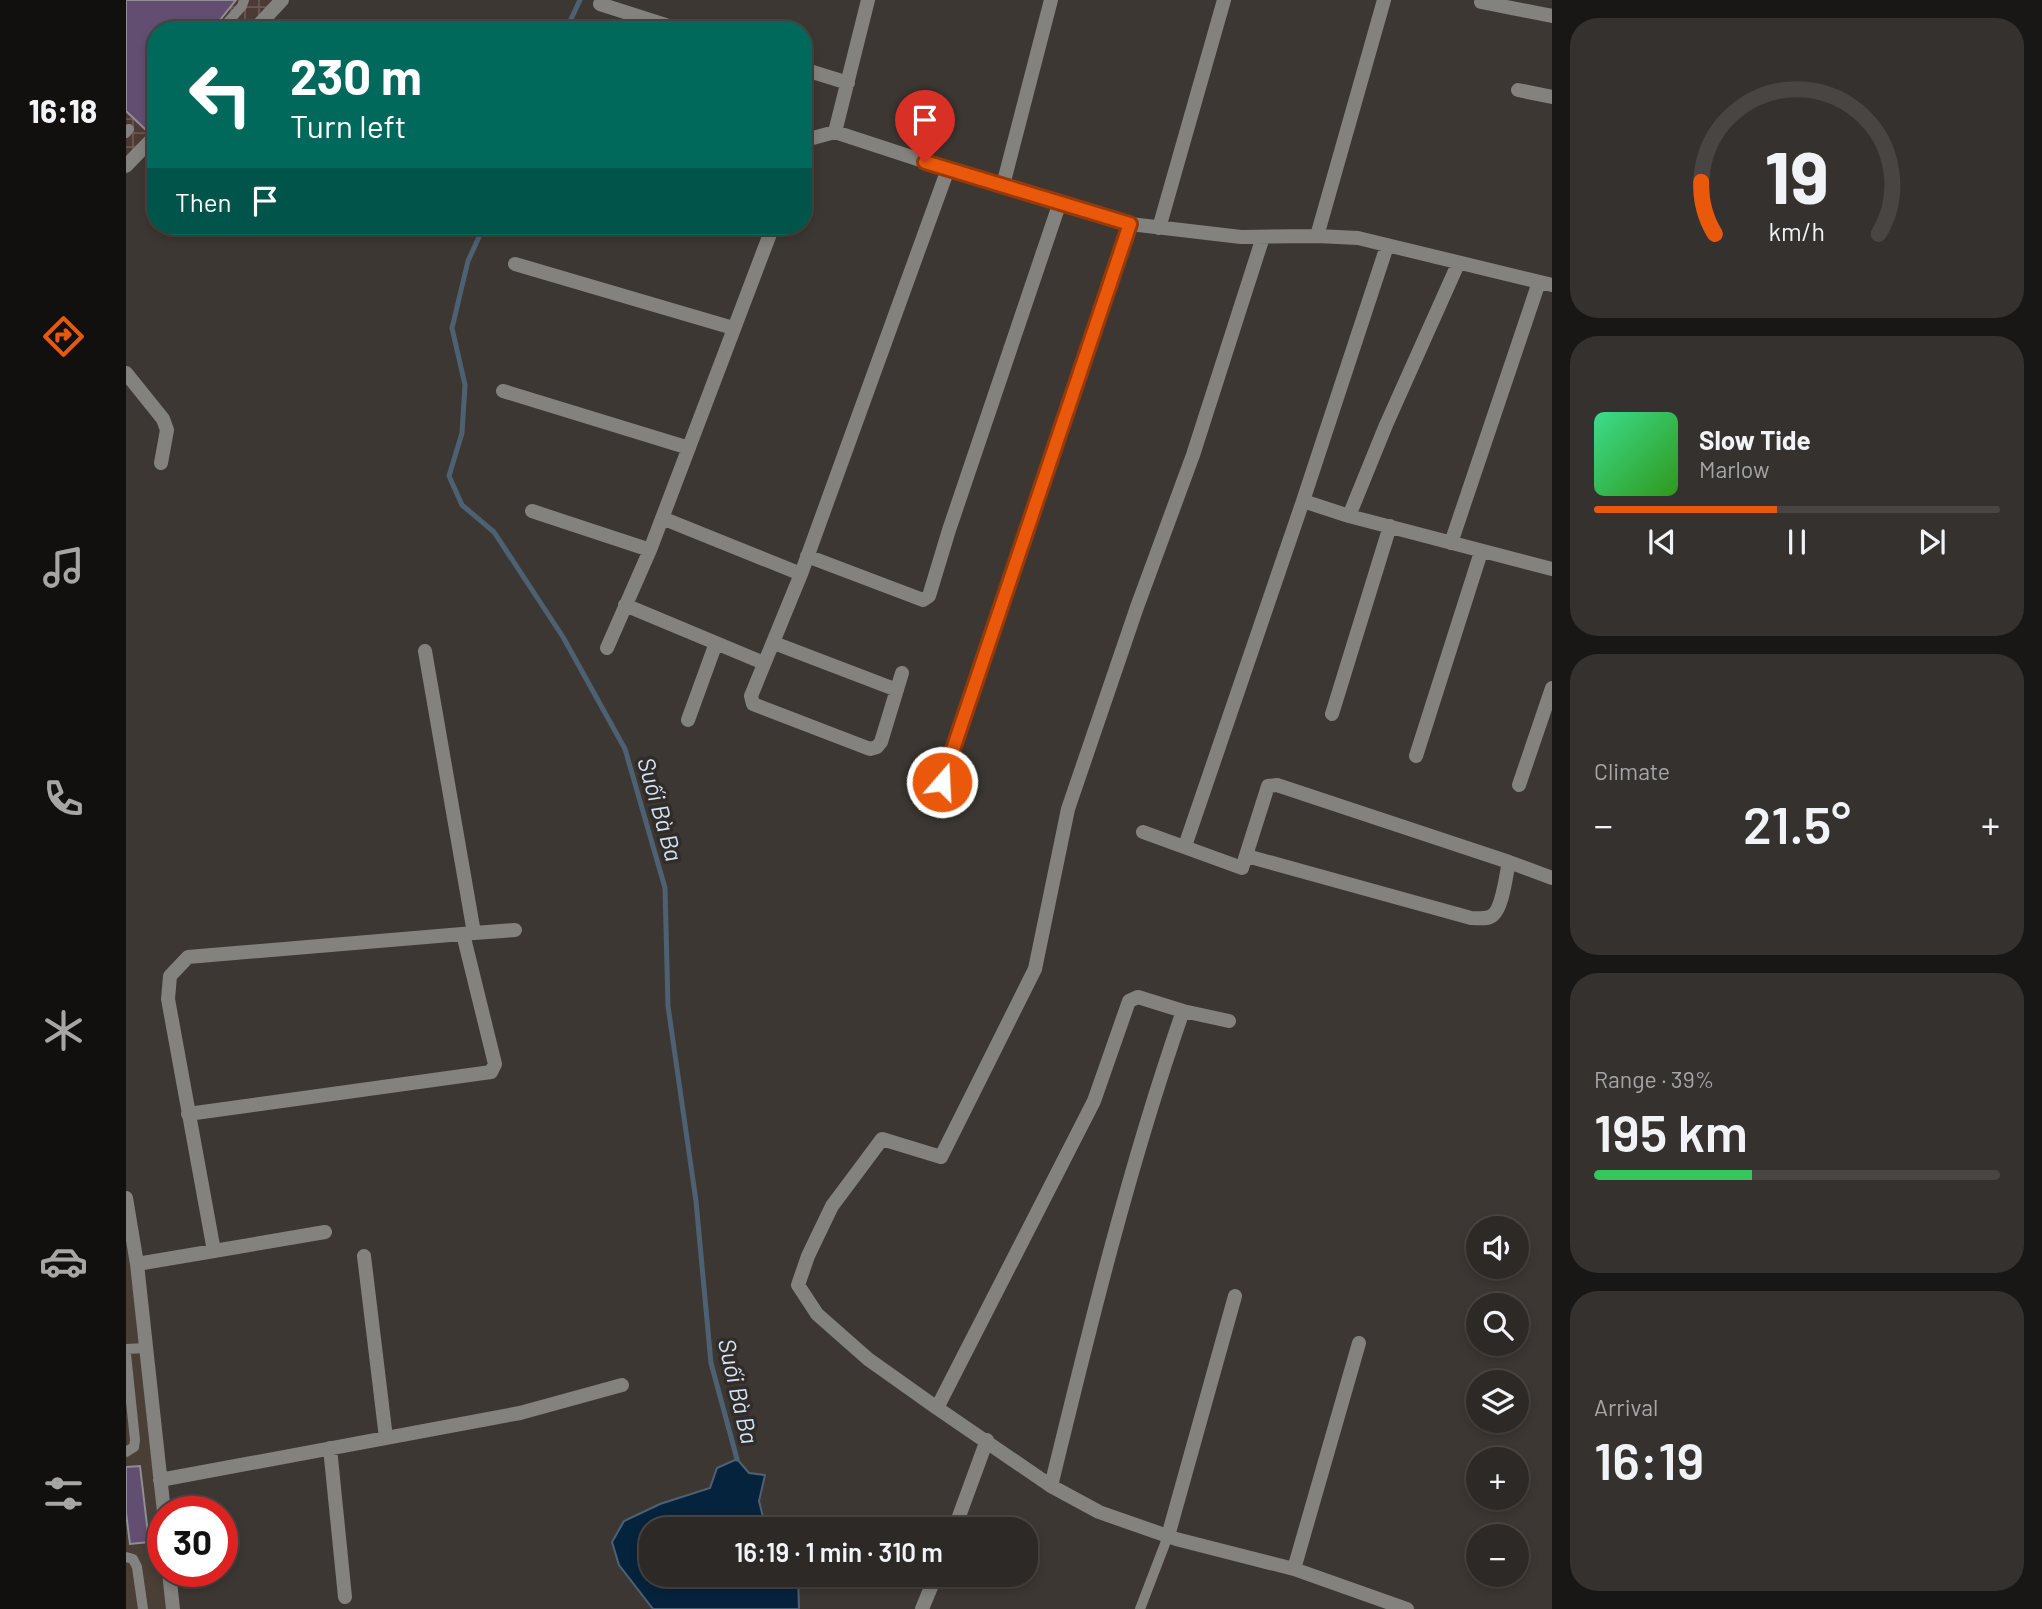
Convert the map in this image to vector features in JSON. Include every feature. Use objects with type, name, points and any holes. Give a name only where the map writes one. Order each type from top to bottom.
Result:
[{"type":"street","points":[[262,21],[282,0]]},
{"type":"street","points":[[835,132],[868,0]]},
{"type":"street","points":[[1003,185],[1051,0]]},
{"type":"street","points":[[1159,228],[1224,0]]},
{"type":"street","points":[[1317,236],[1384,0]]},
{"type":"street","points":[[1481,2],[1552,16]]},
{"type":"street","points":[[600,4],[653,21]]},
{"type":"street","points":[[812,72],[848,83]]},
{"type":"street","points":[[1518,90],[1552,97]]},
{"type":"street","points":[[812,139],[835,132],[1130,224],[1241,237],[1358,238],[1545,283],[1451,543]]},
{"type":"street","points":[[126,166],[147,144]]},
{"type":"street","points":[[902,673],[881,742],[877,747],[870,748],[753,704],[751,695],[801,574],[948,169]]},
{"type":"street","points":[[807,556],[923,600],[929,596],[1060,202]]},
{"type":"street","points":[[933,808],[1130,224]]},
{"type":"street","points":[[607,648],[650,550],[770,235]]},
{"type":"street","points":[[1263,237],[1193,455],[1137,607],[1068,809],[1035,969],[941,1157],[882,1139],[832,1206],[808,1256],[798,1285],[817,1314],[868,1359],[1051,1486],[1099,1512],[1168,1536],[1294,1569],[1408,1609]]},
{"type":"street","points":[[1185,846],[1387,246]]},
{"type":"street","points":[[515,264],[733,328]]},
{"type":"street","points":[[1349,516],[1386,425],[1458,264]]},
{"type":"street","points":[[126,373],[163,419],[167,430],[161,463]]},
{"type":"street","points":[[503,391],[690,448]]},
{"type":"street","points":[[1303,501],[1349,516],[1552,569]]},
{"type":"street","points":[[532,512],[650,550]]},
{"type":"street","points":[[662,518],[801,574]]},
{"type":"street","points":[[1332,714],[1390,526]]},
{"type":"street","points":[[1416,756],[1481,552]]},
{"type":"street","points":[[625,605],[764,663]]},
{"type":"street","points":[[688,720],[716,643]]},
{"type":"street","points":[[774,643],[897,690]]},
{"type":"street","points":[[188,1114],[491,1072],[495,1064],[469,933],[425,651]]},
{"type":"street","points":[[1519,785],[1552,688]]},
{"type":"street","points":[[1143,832],[1242,868],[1268,786],[1272,784],[1552,878]]},
{"type":"street","points":[[1247,856],[1471,918],[1494,915],[1500,905],[1509,862]]},
{"type":"street","points":[[214,1251],[168,999],[170,976],[188,957],[515,930]]},
{"type":"street","points":[[937,1408],[1094,1101],[1129,1001],[1138,997],[1229,1021]]},
{"type":"street","points":[[1051,1486],[1095,1307],[1161,1075],[1183,1011]]},
{"type":"street","points":[[126,1198],[137,1264],[162,1496]]},
{"type":"street","points":[[137,1264],[325,1232]]},
{"type":"street","points":[[364,1256],[386,1438]]},
{"type":"street","points":[[1168,1536],[1235,1296]]},
{"type":"street","points":[[1294,1569],[1359,1343]]},
{"type":"street","points":[[160,1480],[520,1413],[622,1385]]},
{"type":"street","points":[[959,1517],[987,1440]]},
{"type":"street","points":[[330,1448],[345,1597]]},
{"type":"street","points":[[171,1587],[173,1609]]},
{"type":"street","points":[[922,1609],[931,1587]]},
{"type":"lane","points":[[229,21],[244,0]]},
{"type":"lane","points":[[126,1452],[134,1447],[135,1440],[126,1352],[146,1348]]},
{"type":"lane","points":[[1140,1609],[1168,1536]]},
{"type":"lane","points":[[126,1557],[133,1559],[137,1567],[143,1609]]},
{"type":"shaded area","points":[[126,0],[277,0],[257,21],[147,21],[147,139],[126,161]]},
{"type":"shaded area","points":[[126,1233],[155,1496],[147,1496],[147,1587],[165,1587],[167,1609],[126,1609]]},
{"type":"water","points":[[737,1459],[749,1473],[765,1475],[759,1501],[763,1517],[639,1517],[639,1587],[798,1587],[799,1609],[653,1609],[619,1565],[612,1542],[624,1521],[660,1504],[710,1488],[717,1468]]},
{"type":"building","points":[[126,0],[236,0],[219,21],[147,21],[147,127],[145,129],[126,111]]},
{"type":"building","points":[[140,1466],[147,1542],[130,1544],[126,1513],[126,1467]]},
{"type":"waterway","name":"Suối Bà Ba","points":[[570,21],[580,0]]},
{"type":"waterway","name":"Suối Bà Ba","points":[[480,235],[468,261],[452,328],[465,385],[462,433],[449,476],[462,505],[494,532],[563,637],[625,749],[665,888],[668,1006],[696,1201],[711,1363],[737,1459]]},
{"type":"route","points":[[925,162],[1130,224],[942,782]]}]
